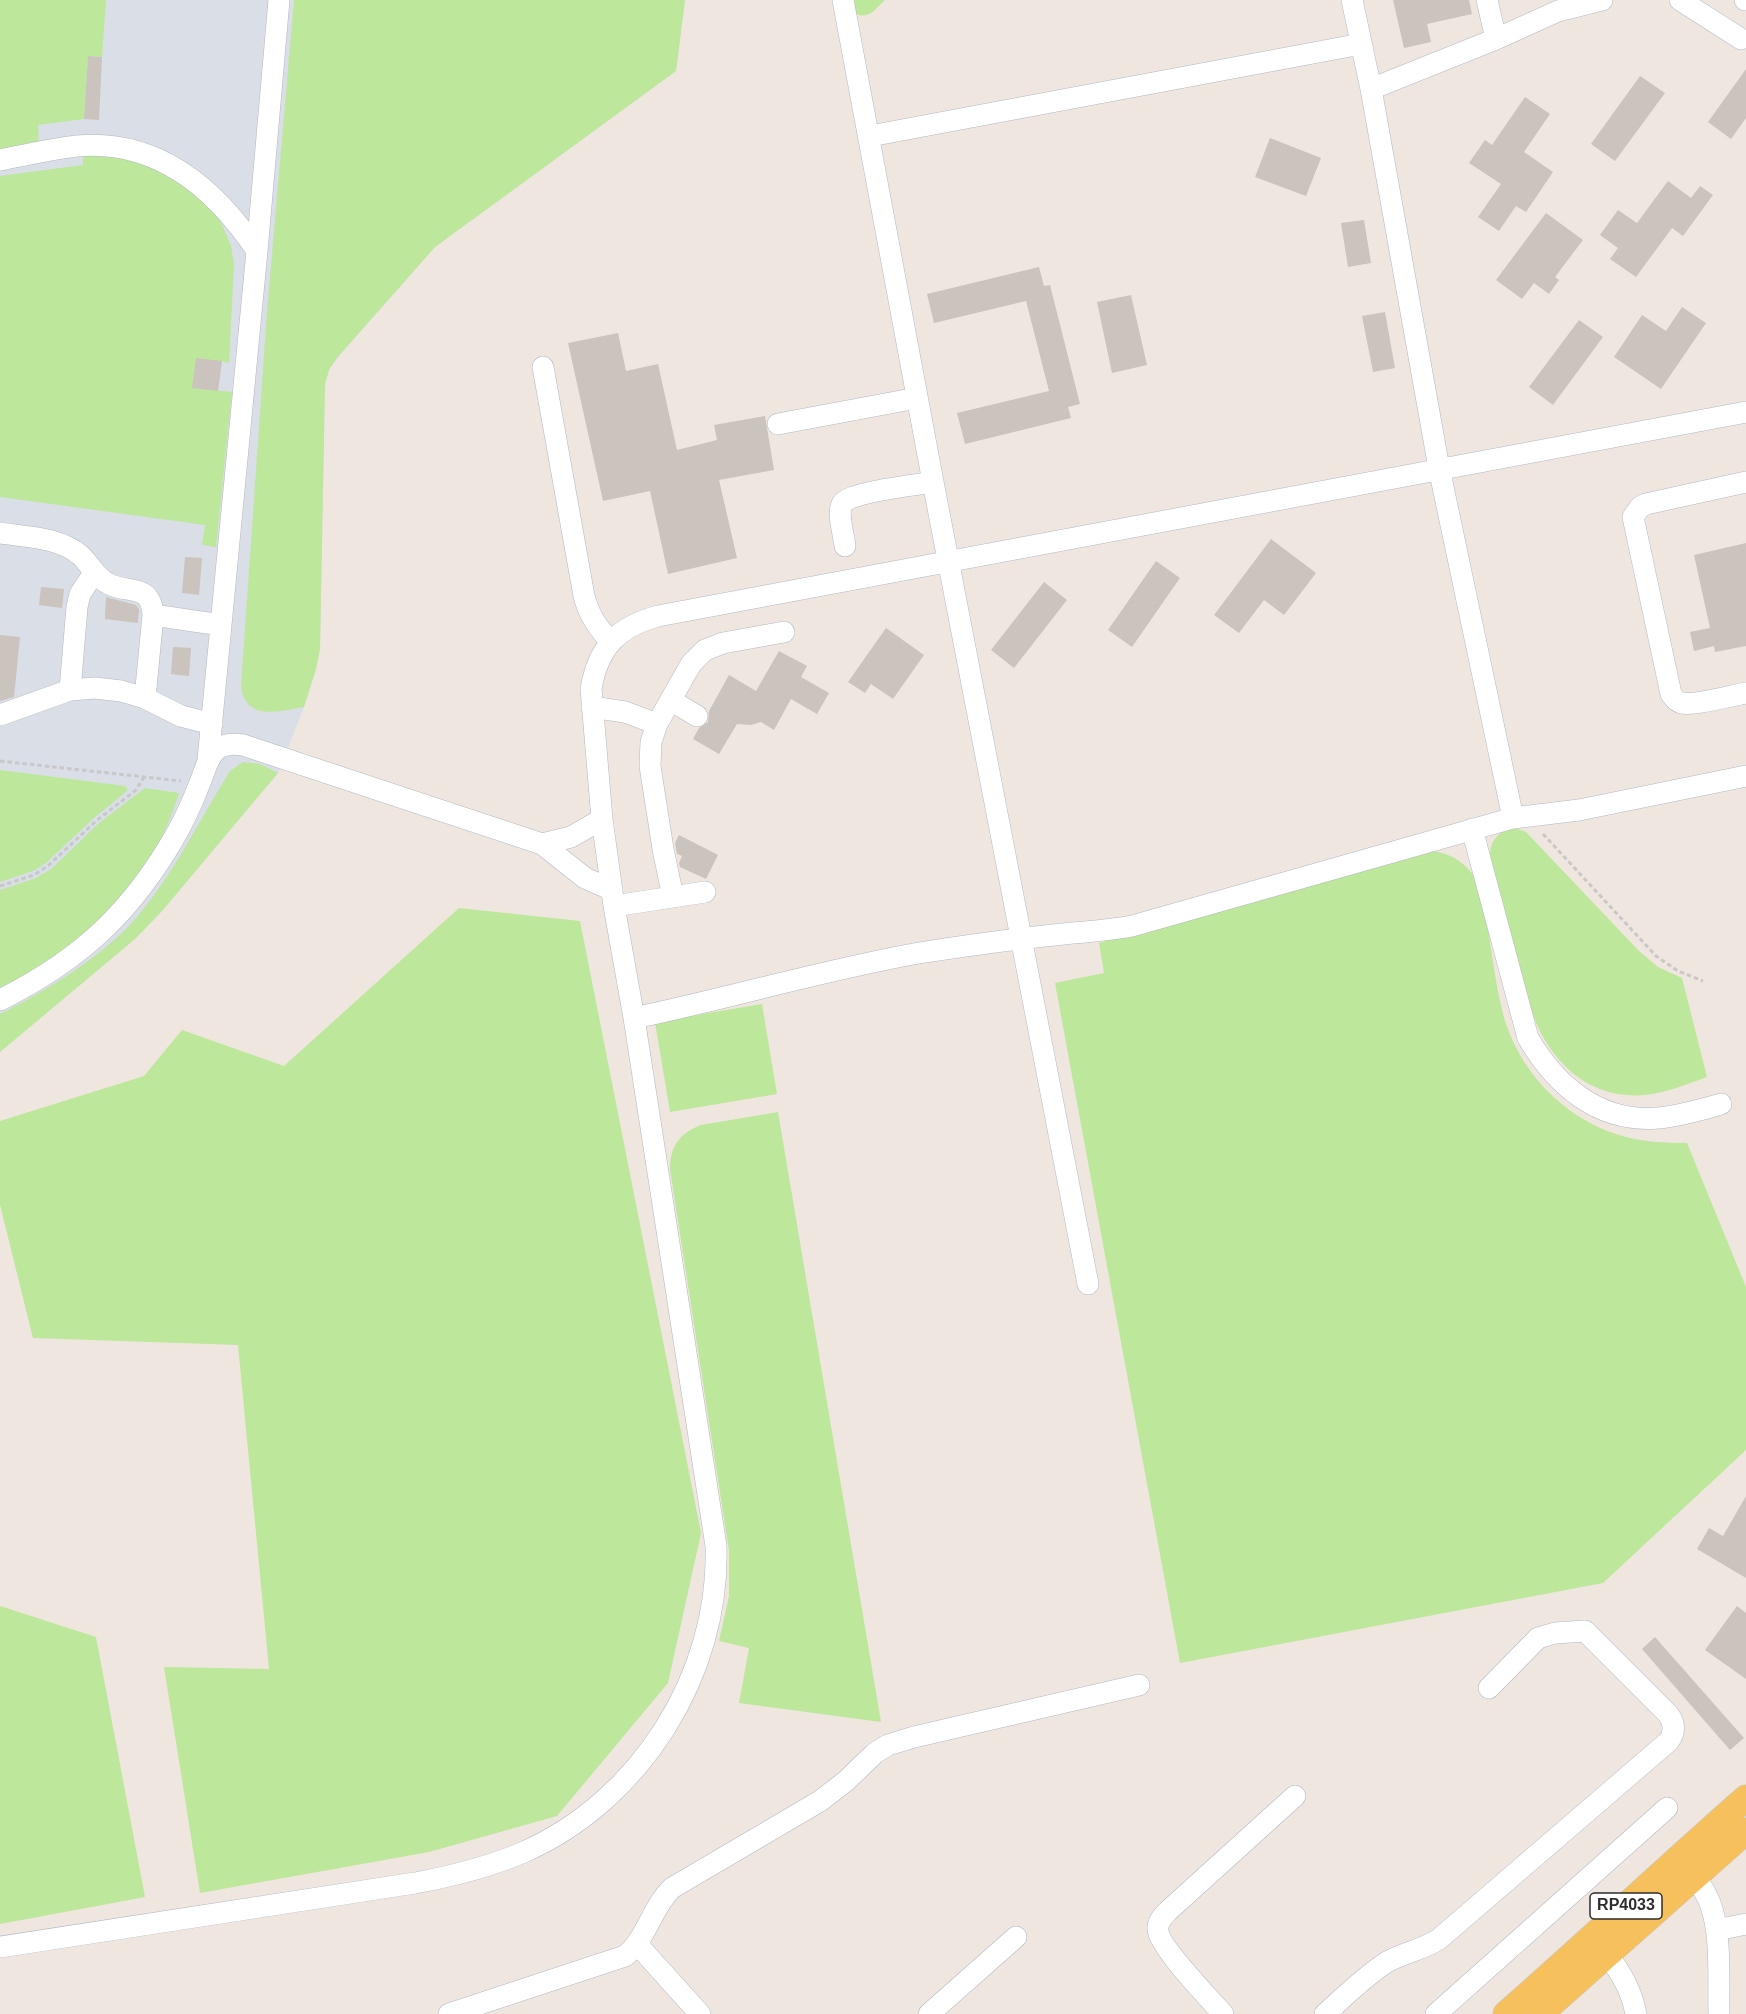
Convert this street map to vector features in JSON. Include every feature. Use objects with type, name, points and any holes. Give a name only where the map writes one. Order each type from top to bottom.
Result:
[{"type":"main road","name":"RP4033","points":[[1540,2014],[1601,1946],[1687,1866],[1746,1798]]},
{"type":"main road","name":"RP4033","points":[[1687,1866],[1746,1831]]},
{"type":"main road","name":"RP4033","points":[[1506,2014],[1601,1946]]},
{"type":"street","points":[[0,1000],[22,990],[70,959],[115,920],[158,865],[180,828],[201,783],[208,760],[279,0]]},
{"type":"street","points":[[843,0],[933,482],[1088,1284]]},
{"type":"street","points":[[1352,0],[1371,89],[1439,468],[1520,817]]},
{"type":"street","points":[[1487,0],[1496,39]]},
{"type":"street","points":[[1371,89],[1496,39],[1558,11],[1602,0]]},
{"type":"street","points":[[1680,0],[1741,39]]},
{"type":"street","points":[[870,136],[1361,44]]},
{"type":"street","points":[[0,160],[76,146],[108,146],[142,152],[162,161],[198,184],[230,215],[257,251]]},
{"type":"street","points":[[543,367],[584,596],[591,616],[611,641]]},
{"type":"street","points":[[778,424],[917,398]]},
{"type":"street","points":[[0,1947],[415,1883],[472,1871],[526,1851],[576,1822],[602,1802],[632,1773],[663,1733],[685,1690],[703,1644],[714,1596],[717,1571],[716,1546],[602,819],[591,689],[594,672],[601,655],[611,641],[625,629],[658,616],[1746,412]]},
{"type":"street","points":[[845,546],[841,506],[845,500],[862,494],[933,482]]},
{"type":"street","points":[[1746,482],[1646,504],[1640,507],[1633,517],[1671,694],[1678,702],[1689,704],[1746,693]]},
{"type":"street","points":[[0,533],[59,543],[79,555],[94,573],[109,584],[144,594],[152,605],[153,615],[145,698]]},
{"type":"street","points":[[70,690],[77,607],[80,594],[94,573]]},
{"type":"street","points":[[153,615],[222,625]]},
{"type":"street","points":[[673,897],[650,766],[651,742],[657,724],[692,664],[705,650],[723,643],[784,632]]},
{"type":"street","points":[[0,715],[70,690],[95,688],[121,691],[145,698],[181,716],[212,724]]},
{"type":"street","points":[[672,701],[697,717]]},
{"type":"street","points":[[592,707],[625,712],[657,724]]},
{"type":"street","points":[[208,760],[222,746],[232,743],[243,745],[542,843],[613,898],[673,897],[705,892]]},
{"type":"street","points":[[634,1018],[846,967],[953,948],[1101,932],[1132,926],[1520,817],[1579,810],[1746,776]]},
{"type":"street","points":[[542,843],[571,837],[602,819]]},
{"type":"street","points":[[1472,829],[1528,1038],[1542,1061],[1559,1081],[1580,1098],[1629,1117],[1656,1118],[1682,1115],[1721,1104]]},
{"type":"street","points":[[1330,2012],[1379,1968],[1439,1938],[1669,1741],[1674,1732],[1672,1719],[1668,1714],[1585,1631],[1555,1633],[1538,1638],[1489,1688]]},
{"type":"street","points":[[449,2014],[625,1956],[637,1944],[657,1905],[672,1888],[820,1801],[846,1781],[875,1753],[888,1745],[1139,1685]]},
{"type":"street","points":[[1223,2014],[1168,1951],[1160,1940],[1157,1928],[1160,1919],[1168,1911],[1295,1796]]},
{"type":"street","points":[[1436,2014],[1667,1808]]},
{"type":"street","points":[[1687,1866],[1710,1902],[1716,1930],[1719,2014]]},
{"type":"street","points":[[1716,1930],[1746,1924]]},
{"type":"street","points":[[929,2014],[1016,1937]]},
{"type":"street","points":[[637,1944],[700,2014]]},
{"type":"street","points":[[1601,1946],[1630,1991],[1636,2014]]},
{"type":"path","points":[[0,761],[201,783]]},
{"type":"path","points":[[0,886],[42,871],[96,821],[136,790],[144,777]]},
{"type":"path","points":[[1520,817],[1656,956],[1678,971],[1703,981]]},
{"type":"shaded area","points":[[0,0],[685,0],[676,71],[435,247],[329,369],[325,384],[320,649],[304,707],[278,773],[162,911],[135,939],[0,1052]]},
{"type":"green space","points":[[0,0],[106,0],[102,57],[88,56],[84,119],[38,125],[39,146],[0,153]]},
{"type":"green space","points":[[294,0],[685,0],[676,71],[435,247],[336,359],[329,370],[325,384],[320,649],[304,707],[265,712],[249,705],[241,686],[267,312]]},
{"type":"green space","points":[[850,0],[885,0],[869,14],[861,15],[856,14]]},
{"type":"green space","points":[[83,154],[112,155],[162,166],[217,213],[231,246],[234,264],[229,363],[222,361],[193,388],[232,392],[216,547],[202,545],[205,525],[0,497],[0,176],[83,165]]},
{"type":"green space","points":[[243,762],[260,764],[278,773],[162,911],[135,939],[0,1052],[0,1014],[66,976],[126,929],[169,874],[230,771]]},
{"type":"green space","points":[[0,770],[125,786],[128,790],[46,863],[33,871],[0,882]]},
{"type":"green space","points":[[145,788],[179,793],[152,855],[133,883],[86,933],[59,954],[0,988],[0,890],[36,878],[51,869],[99,823]]},
{"type":"green space","points":[[1509,829],[1526,832],[1639,951],[1658,967],[1682,978],[1707,1077],[1661,1092],[1625,1095],[1590,1085],[1562,1063],[1550,1048],[1533,1015],[1490,856],[1495,839]]},
{"type":"green space","points":[[1433,851],[1460,861],[1479,883],[1503,1014],[1520,1054],[1546,1089],[1579,1117],[1619,1135],[1661,1142],[1687,1143],[1746,1287],[1746,1450],[1603,1583],[1180,1663],[1055,983],[1104,973],[1099,943],[1418,852]]},
{"type":"green space","points":[[459,908],[580,921],[701,1533],[668,1683],[557,1816],[429,1852],[200,1893],[164,1667],[269,1669],[238,1345],[33,1338],[0,1205],[0,1121],[144,1076],[182,1030],[284,1066]]},
{"type":"green space","points":[[762,1004],[777,1094],[670,1112],[655,1022]]},
{"type":"green space","points":[[778,1112],[881,1722],[739,1703],[749,1648],[719,1641],[729,1596],[729,1551],[670,1161],[678,1141],[694,1128]]},
{"type":"green space","points":[[0,1606],[96,1637],[145,1897],[0,1924]]},
{"type":"building","points":[[1393,0],[1469,0],[1472,14],[1427,24],[1431,42],[1404,48]]},
{"type":"building","points":[[88,56],[102,57],[99,120],[84,119]]},
{"type":"building","points":[[1746,69],[1746,118],[1731,139],[1708,122]]},
{"type":"building","points":[[1640,76],[1665,93],[1615,161],[1591,144]]},
{"type":"building","points":[[1525,97],[1550,114],[1524,152],[1553,172],[1526,212],[1516,206],[1499,231],[1478,217],[1501,184],[1469,163],[1485,140],[1492,145]]},
{"type":"building","points":[[1270,138],[1321,158],[1306,196],[1255,177]]},
{"type":"building","points":[[1668,181],[1691,198],[1700,186],[1713,195],[1683,236],[1672,228],[1636,277],[1610,259],[1618,248],[1600,235],[1618,210],[1637,223]]},
{"type":"building","points":[[1546,213],[1583,240],[1555,277],[1559,280],[1549,294],[1534,283],[1522,299],[1496,280]]},
{"type":"building","points":[[1364,220],[1371,263],[1348,267],[1341,223]]},
{"type":"building","points":[[1039,267],[1044,286],[1050,285],[1080,404],[1068,407],[1071,418],[965,444],[957,413],[1049,391],[1026,301],[934,323],[927,294]]},
{"type":"building","points":[[1131,295],[1147,365],[1112,373],[1097,302]]},
{"type":"building","points":[[1682,307],[1706,323],[1661,389],[1614,357],[1642,315],[1666,331]]},
{"type":"building","points":[[1385,312],[1395,368],[1373,372],[1362,316]]},
{"type":"building","points":[[1579,320],[1603,337],[1553,405],[1529,387]]},
{"type":"building","points":[[618,333],[626,371],[658,364],[677,450],[717,440],[714,425],[765,416],[774,470],[719,480],[737,558],[668,574],[650,491],[603,501],[568,343]]},
{"type":"building","points":[[196,358],[222,361],[218,391],[192,388]]},
{"type":"building","points":[[1271,539],[1316,573],[1284,615],[1264,600],[1239,633],[1214,615]]},
{"type":"building","points":[[1746,543],[1746,646],[1715,652],[1714,646],[1694,651],[1690,632],[1710,628],[1694,555]]},
{"type":"building","points":[[185,557],[202,558],[199,595],[182,593]]},
{"type":"building","points":[[1156,561],[1180,578],[1132,647],[1108,630]]},
{"type":"building","points":[[1044,582],[1067,600],[1014,668],[991,650]]},
{"type":"building","points":[[41,587],[64,589],[62,608],[39,605]]},
{"type":"building","points":[[106,597],[136,605],[139,609],[138,623],[105,619]]},
{"type":"building","points":[[886,628],[924,655],[893,699],[871,684],[865,693],[848,682]]},
{"type":"building","points":[[0,635],[20,637],[14,697],[0,701]]},
{"type":"building","points":[[173,647],[191,648],[189,676],[171,674]]},
{"type":"building","points":[[779,651],[807,666],[801,677],[829,693],[817,714],[791,699],[774,730],[761,722],[751,725],[737,724],[719,754],[693,739],[699,728],[708,722],[709,711],[729,675],[756,691]]},
{"type":"building","points":[[679,835],[718,855],[706,879],[680,867],[682,856],[677,854],[675,843]]},
{"type":"building","points":[[1746,1496],[1746,1578],[1697,1549],[1709,1528],[1723,1536]]},
{"type":"building","points":[[1737,1606],[1746,1613],[1746,1679],[1705,1650]]},
{"type":"building","points":[[1655,1637],[1744,1738],[1730,1750],[1642,1649]]}]
